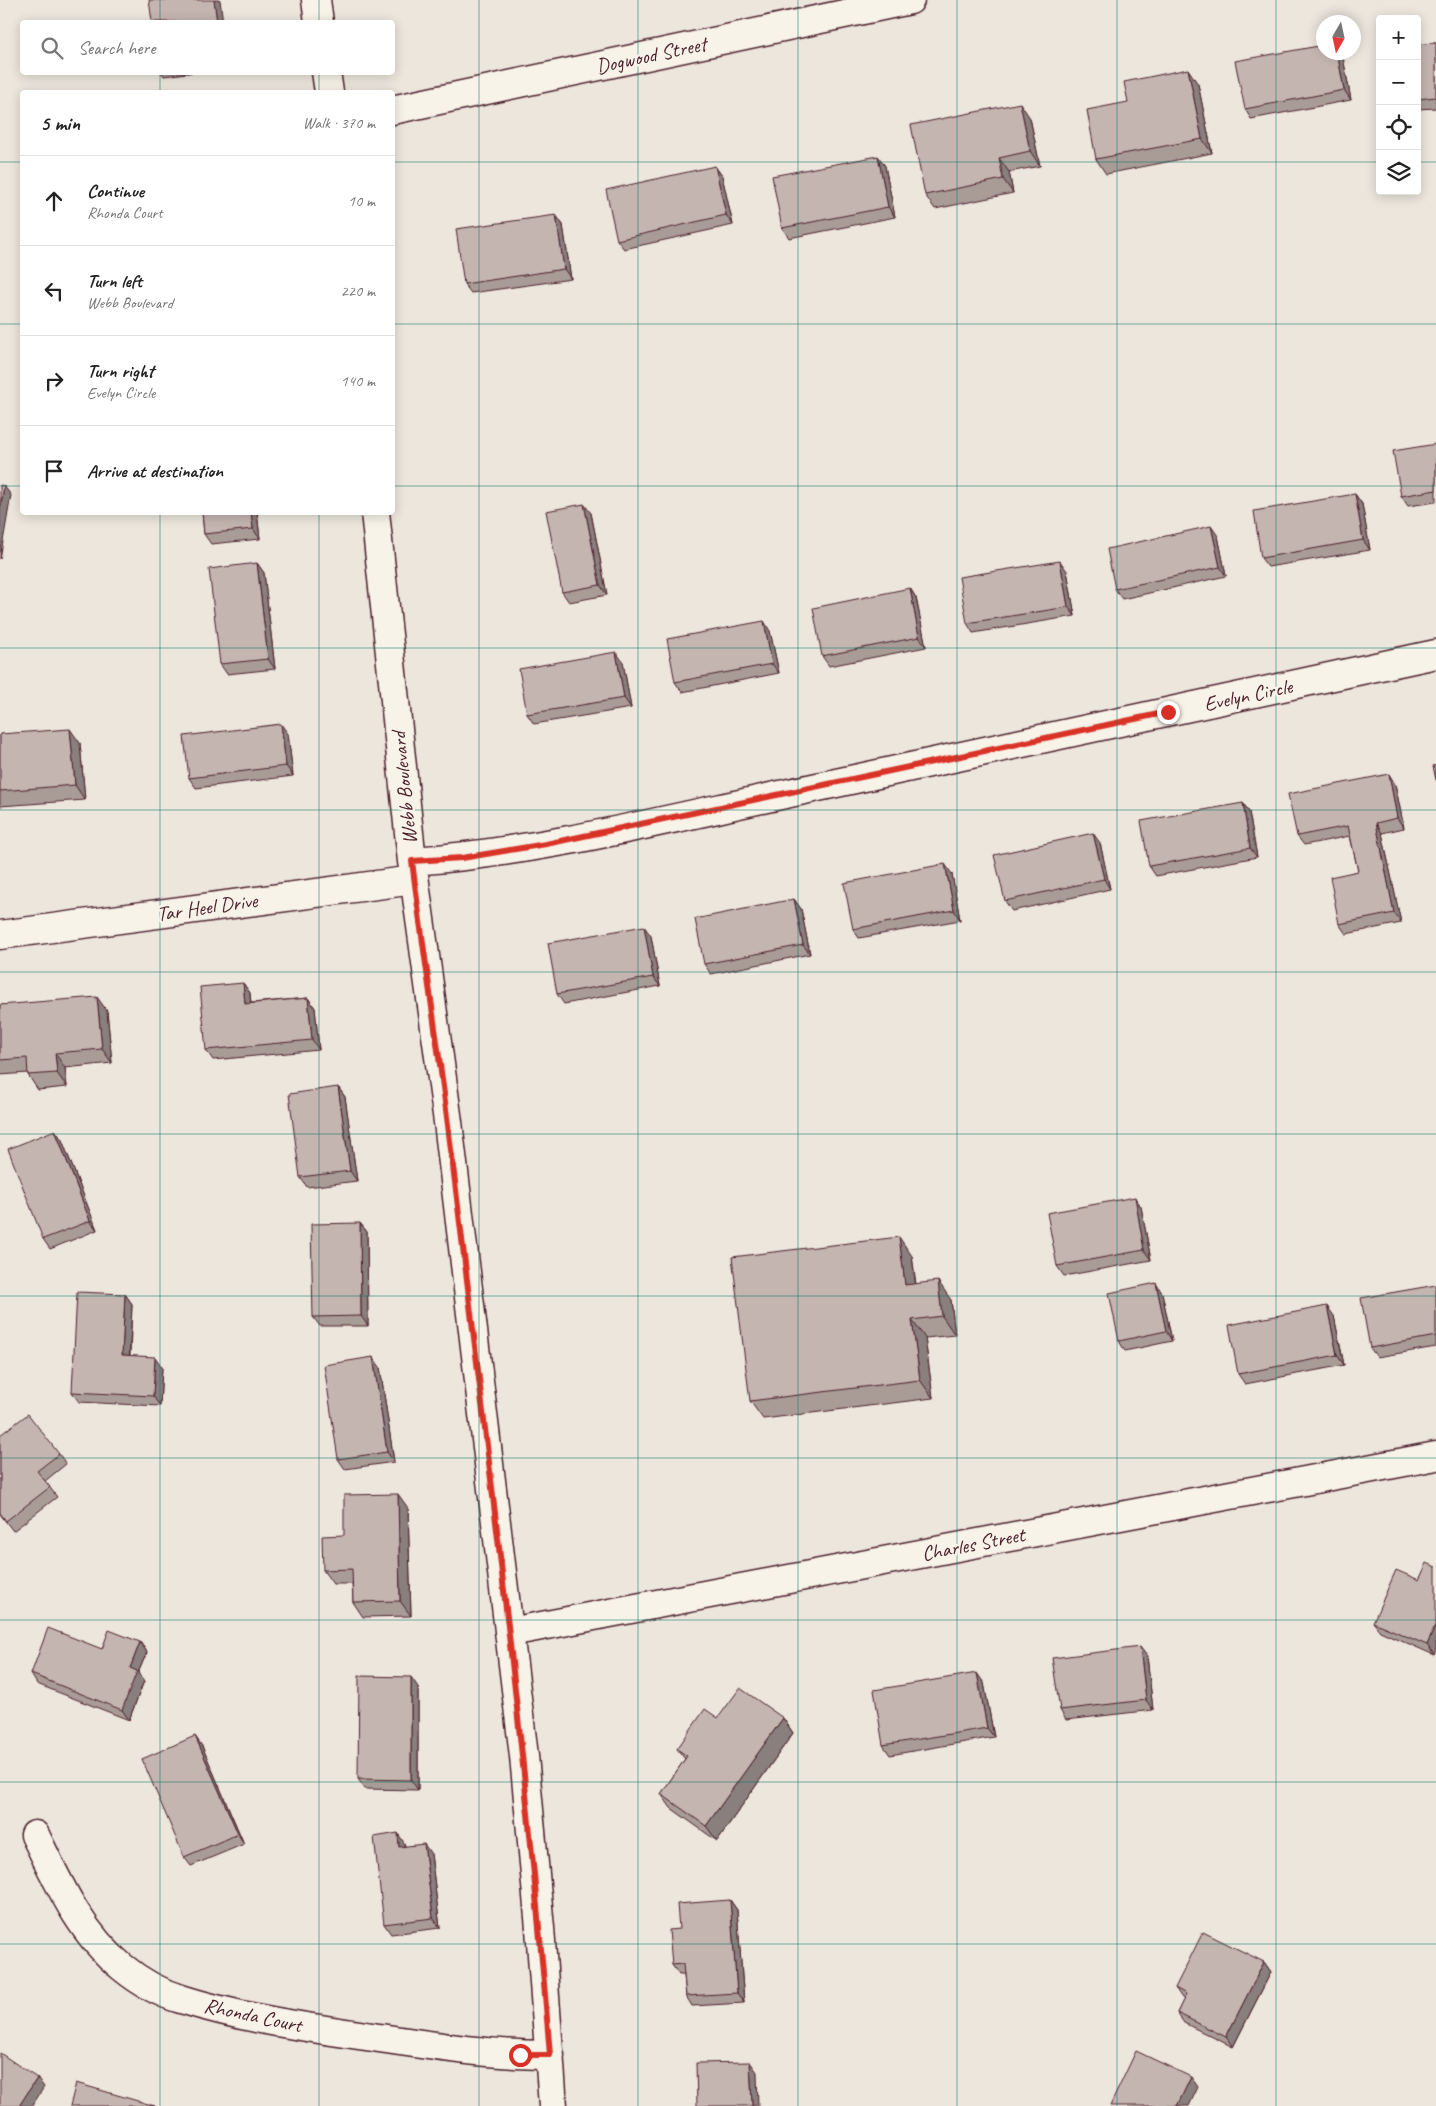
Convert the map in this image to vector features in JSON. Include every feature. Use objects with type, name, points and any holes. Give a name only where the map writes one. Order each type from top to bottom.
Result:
[{"type":"street","points":[[316,0],[319,20]]},
{"type":"street","name":"Dogwood Street","points":[[395,109],[910,0]]},
{"type":"street","points":[[326,75],[329,90]]},
{"type":"street","name":"Webb Boulevard","points":[[375,515],[413,871],[448,1122],[524,1756],[553,2106]]},
{"type":"street","name":"Evelyn Circle","points":[[413,871],[462,858],[546,844],[988,752],[1436,654]]},
{"type":"street","name":"Tar Heel Drive","points":[[0,935],[413,871]]},
{"type":"street","name":"Charles Street","points":[[510,1632],[1436,1456]]},
{"type":"street","name":"Rhonda Court","points":[[35,1836],[66,1899],[91,1936],[121,1966],[150,1986],[172,1996],[292,2025],[423,2045],[520,2055],[550,2055]]},
{"type":"building","points":[[149,0],[214,0],[217,20],[152,20]]},
{"type":"building","points":[[1436,43],[1436,97],[1421,99],[1421,44]]},
{"type":"building","points":[[1316,46],[1316,60],[1338,60],[1344,90],[1245,109],[1235,61]]},
{"type":"building","points":[[1188,69],[1202,139],[1096,159],[1087,110],[1128,102],[1124,82]]},
{"type":"building","points":[[1020,103],[1030,151],[999,158],[1003,179],[925,195],[911,125]]},
{"type":"building","points":[[878,156],[888,207],[782,228],[772,176]]},
{"type":"building","points":[[715,166],[726,215],[617,240],[606,190]]},
{"type":"building","points":[[556,215],[564,269],[464,284],[456,229]]},
{"type":"building","points":[[1436,444],[1436,490],[1401,496],[1393,451]]},
{"type":"building","points":[[0,485],[4,486],[0,509]]},
{"type":"building","points":[[1355,494],[1363,540],[1261,558],[1254,511]]},
{"type":"building","points":[[584,504],[600,585],[562,592],[546,511]]},
{"type":"building","points":[[202,515],[251,515],[253,529],[204,534]]},
{"type":"building","points":[[1211,526],[1220,567],[1115,589],[1107,549]]},
{"type":"building","points":[[1060,561],[1068,607],[967,623],[959,577]]},
{"type":"building","points":[[257,563],[268,659],[220,664],[209,569]]},
{"type":"building","points":[[910,588],[919,637],[822,656],[813,608]]},
{"type":"building","points":[[764,621],[772,664],[675,682],[667,639]]},
{"type":"building","points":[[616,652],[624,698],[527,714],[519,669]]},
{"type":"building","points":[[281,724],[286,766],[189,778],[184,736]]},
{"type":"building","points":[[70,729],[75,785],[0,791],[0,734]]},
{"type":"building","points":[[1436,765],[1436,780],[1433,766]]},
{"type":"building","points":[[1389,774],[1397,818],[1376,823],[1394,913],[1339,924],[1330,877],[1358,871],[1348,826],[1297,836],[1288,794]]},
{"type":"building","points":[[1243,803],[1250,848],[1149,866],[1141,821]]},
{"type":"building","points":[[1093,833],[1104,879],[1005,901],[994,855]]},
{"type":"building","points":[[945,864],[954,910],[853,929],[844,883]]},
{"type":"building","points":[[794,899],[803,945],[704,964],[695,919]]},
{"type":"building","points":[[644,926],[653,977],[557,994],[548,943]]},
{"type":"building","points":[[243,983],[245,1004],[308,998],[312,1040],[206,1050],[200,987]]},
{"type":"building","points":[[97,997],[102,1049],[55,1053],[57,1073],[28,1075],[27,1058],[0,1060],[0,1005]]},
{"type":"building","points":[[338,1087],[350,1171],[300,1177],[289,1094]]},
{"type":"building","points":[[55,1130],[90,1221],[43,1239],[8,1149]]},
{"type":"building","points":[[1135,1197],[1144,1250],[1057,1266],[1047,1213]]},
{"type":"building","points":[[360,1223],[361,1316],[313,1317],[311,1224]]},
{"type":"building","points":[[899,1237],[905,1285],[938,1281],[942,1316],[912,1320],[920,1380],[750,1401],[732,1257]]},
{"type":"building","points":[[1156,1283],[1166,1331],[1119,1341],[1109,1293]]},
{"type":"building","points":[[1436,1285],[1436,1336],[1370,1348],[1361,1298]]},
{"type":"building","points":[[77,1292],[125,1294],[122,1355],[155,1357],[153,1396],[72,1392]]},
{"type":"building","points":[[1327,1306],[1337,1355],[1238,1374],[1229,1325]]},
{"type":"building","points":[[373,1357],[387,1452],[338,1459],[324,1365]]},
{"type":"building","points":[[28,1414],[59,1454],[37,1471],[50,1487],[6,1521],[0,1513],[0,1435]]},
{"type":"building","points":[[398,1494],[400,1601],[353,1602],[352,1569],[323,1570],[322,1536],[344,1535],[344,1495]]},
{"type":"building","points":[[1427,1563],[1436,1567],[1436,1624],[1427,1645],[1373,1622],[1396,1570],[1419,1580]]},
{"type":"building","points":[[48,1628],[102,1649],[109,1630],[140,1642],[130,1668],[137,1671],[122,1710],[31,1674]]},
{"type":"building","points":[[1140,1647],[1146,1700],[1060,1710],[1052,1658]]},
{"type":"building","points":[[977,1673],[987,1728],[883,1745],[874,1690]]},
{"type":"building","points":[[359,1676],[411,1677],[411,1780],[358,1779]]},
{"type":"building","points":[[740,1688],[783,1718],[706,1826],[661,1794],[687,1756],[677,1749],[705,1709],[718,1718]]},
{"type":"building","points":[[195,1736],[238,1834],[184,1857],[142,1759]]},
{"type":"building","points":[[398,1833],[399,1847],[424,1844],[433,1918],[384,1924],[374,1837]]},
{"type":"building","points":[[730,1900],[737,1993],[686,1996],[683,1964],[672,1965],[669,1930],[679,1929],[677,1904]]},
{"type":"building","points":[[1203,1932],[1264,1962],[1226,2037],[1177,2013],[1186,1994],[1175,1988]]},
{"type":"building","points":[[1136,2051],[1191,2077],[1177,2106],[1110,2106]]},
{"type":"building","points":[[0,2053],[37,2078],[19,2106],[0,2106]]},
{"type":"building","points":[[750,2062],[752,2106],[697,2106],[696,2063]]},
{"type":"building","points":[[76,2083],[155,2106],[70,2106]]},
{"type":"route","points":[[520,2055],[550,2055],[540,1928],[524,1756],[504,1578],[484,1428],[448,1122],[412,861],[462,858],[546,844],[988,752],[1168,712]]}]
